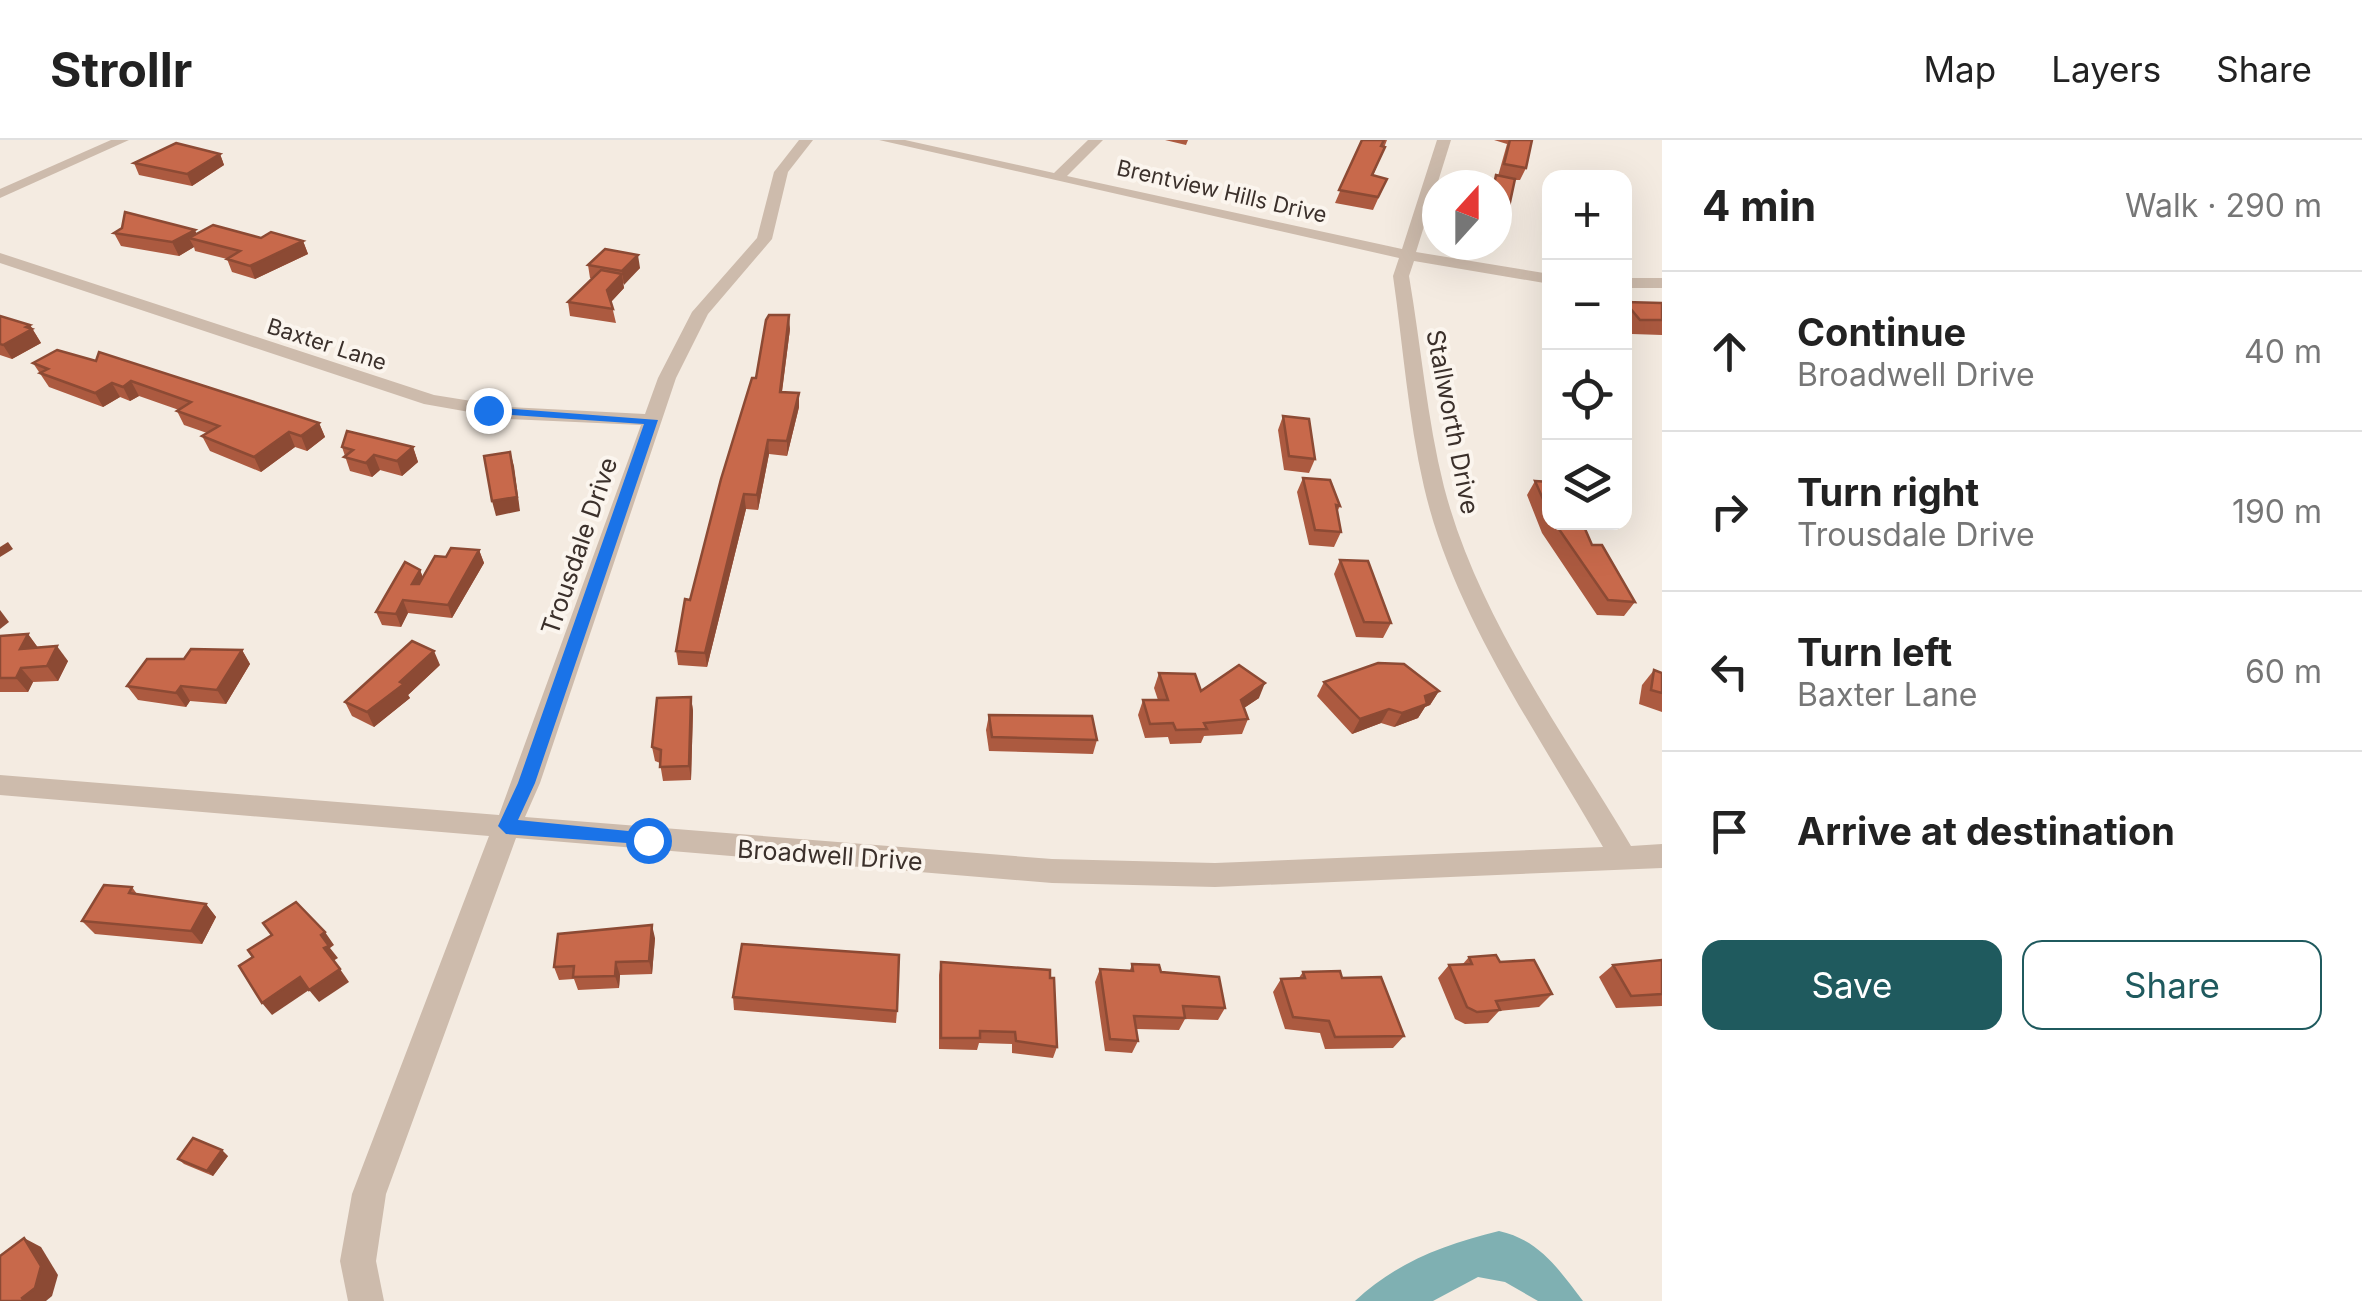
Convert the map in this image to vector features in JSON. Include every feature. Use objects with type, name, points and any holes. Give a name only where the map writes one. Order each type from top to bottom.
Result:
[{"type":"street","points":[[0,194],[122,140]]},
{"type":"street","name":"Trousdale Drive","points":[[366,1301],[358,1262],[369,1194],[506,826],[527,783],[652,420],[691,325],[760,246],[770,226],[782,168],[806,140]]},
{"type":"street","name":"Brentview Hills Drive","points":[[886,140],[1407,255],[1542,278]]},
{"type":"street","points":[[1058,177],[1096,140]]},
{"type":"street","name":"Stallworth Drive","points":[[1444,140],[1401,276],[1434,487],[1452,547],[1497,641],[1623,857]]},
{"type":"street","name":"Baxter Lane","points":[[0,258],[432,400],[498,412],[652,420]]},
{"type":"street","points":[[1632,283],[1662,282]]},
{"type":"street","name":"Broadwell Drive","points":[[0,785],[985,868],[1111,874],[1318,872],[1662,856]]},
{"type":"water","points":[[1499,1231],[1537,1249],[1583,1301],[1538,1301],[1505,1282],[1478,1277],[1433,1301],[1355,1301],[1388,1275],[1423,1256]]},
{"type":"building","points":[[1362,140],[1384,140],[1381,146],[1385,147],[1372,175],[1387,179],[1378,197],[1339,190]]},
{"type":"building","points":[[1510,140],[1532,140],[1526,168],[1504,164]]},
{"type":"building","points":[[176,143],[220,154],[187,174],[134,163]]},
{"type":"building","points":[[125,212],[195,230],[172,242],[114,233],[122,228]]},
{"type":"building","points":[[213,225],[261,238],[271,232],[303,241],[250,266],[227,259],[240,251],[189,238]]},
{"type":"building","points":[[605,249],[638,255],[622,271],[588,265]]},
{"type":"building","points":[[601,270],[622,274],[607,290],[613,309],[568,302]]},
{"type":"building","points":[[1632,302],[1662,303],[1662,320],[1640,320],[1632,310]]},
{"type":"building","points":[[769,315],[789,315],[780,392],[799,393],[787,441],[768,440],[757,495],[744,494],[705,653],[676,651],[685,599],[690,600],[721,479],[752,378],[756,378]]},
{"type":"building","points":[[0,316],[30,325],[26,327],[32,329],[0,344]]},
{"type":"building","points":[[57,350],[96,361],[99,352],[319,423],[301,436],[289,432],[254,457],[202,436],[219,426],[177,411],[191,402],[131,381],[123,387],[112,383],[95,393],[40,373],[48,369],[33,363]]},
{"type":"building","points":[[1283,416],[1309,419],[1315,459],[1289,456]]},
{"type":"building","points":[[347,431],[413,447],[397,461],[374,455],[366,463],[344,457],[353,450],[342,447]]},
{"type":"building","points":[[510,452],[517,497],[492,501],[484,456]]},
{"type":"building","points":[[1303,478],[1330,480],[1340,506],[1336,505],[1341,532],[1315,530]]},
{"type":"building","points":[[1560,530],[1585,530],[1592,545],[1602,545],[1635,602],[1608,600]]},
{"type":"building","points":[[451,548],[479,550],[448,605],[403,600],[396,614],[376,612],[405,562],[420,570],[412,584],[419,584],[435,556],[446,557]]},
{"type":"building","points":[[1340,560],[1368,561],[1391,623],[1364,622]]},
{"type":"building","points":[[28,634],[20,649],[57,646],[47,666],[21,668],[16,678],[0,678],[0,636]]},
{"type":"building","points":[[412,641],[434,651],[400,682],[404,684],[367,712],[345,702]]},
{"type":"building","points":[[191,649],[242,650],[217,690],[181,686],[176,693],[127,686],[147,659],[184,659]]},
{"type":"building","points":[[1378,663],[1404,664],[1439,691],[1425,696],[1427,704],[1402,713],[1389,709],[1360,719],[1324,682]]},
{"type":"building","points":[[1239,665],[1265,683],[1241,700],[1248,719],[1204,723],[1207,729],[1176,730],[1173,723],[1150,724],[1143,700],[1168,700],[1159,673],[1195,674],[1201,691]]},
{"type":"building","points":[[1654,670],[1662,673],[1662,693],[1651,690]]},
{"type":"building","points":[[691,697],[689,766],[660,767],[661,750],[652,747],[657,698]]},
{"type":"building","points":[[989,715],[1092,716],[1097,740],[992,737]]},
{"type":"building","points":[[104,885],[132,887],[129,893],[206,904],[191,931],[82,921]]},
{"type":"building","points":[[296,902],[325,932],[321,935],[329,946],[324,948],[340,969],[309,990],[300,977],[262,1003],[239,966],[253,957],[248,950],[272,935],[263,923]]},
{"type":"building","points":[[652,925],[649,961],[616,962],[615,976],[573,977],[574,966],[554,967],[558,934]]},
{"type":"building","points":[[742,944],[899,955],[897,1011],[733,997]]},
{"type":"building","points":[[1496,955],[1500,962],[1534,960],[1552,994],[1496,1001],[1500,1010],[1477,1012],[1467,1007],[1449,965],[1472,964],[1469,957]]},
{"type":"building","points":[[1662,960],[1662,994],[1631,996],[1613,965]]},
{"type":"building","points":[[941,962],[1050,970],[1050,978],[1054,978],[1057,1047],[1016,1041],[1015,1032],[980,1031],[980,1038],[941,1038]]},
{"type":"building","points":[[1132,964],[1159,965],[1161,972],[1219,977],[1225,1008],[1183,1006],[1185,1018],[1134,1016],[1138,1041],[1110,1039],[1100,969],[1133,971]]},
{"type":"building","points":[[1340,971],[1342,978],[1381,977],[1404,1036],[1335,1037],[1329,1021],[1293,1017],[1281,979],[1305,978],[1303,972]]},
{"type":"building","points":[[193,1138],[222,1150],[207,1171],[178,1159]]},
{"type":"building","points":[[24,1238],[41,1266],[35,1288],[22,1298],[24,1301],[0,1301],[0,1256]]},
{"type":"route","points":[[488,410],[652,420],[527,783],[506,826],[648,840]]}]
